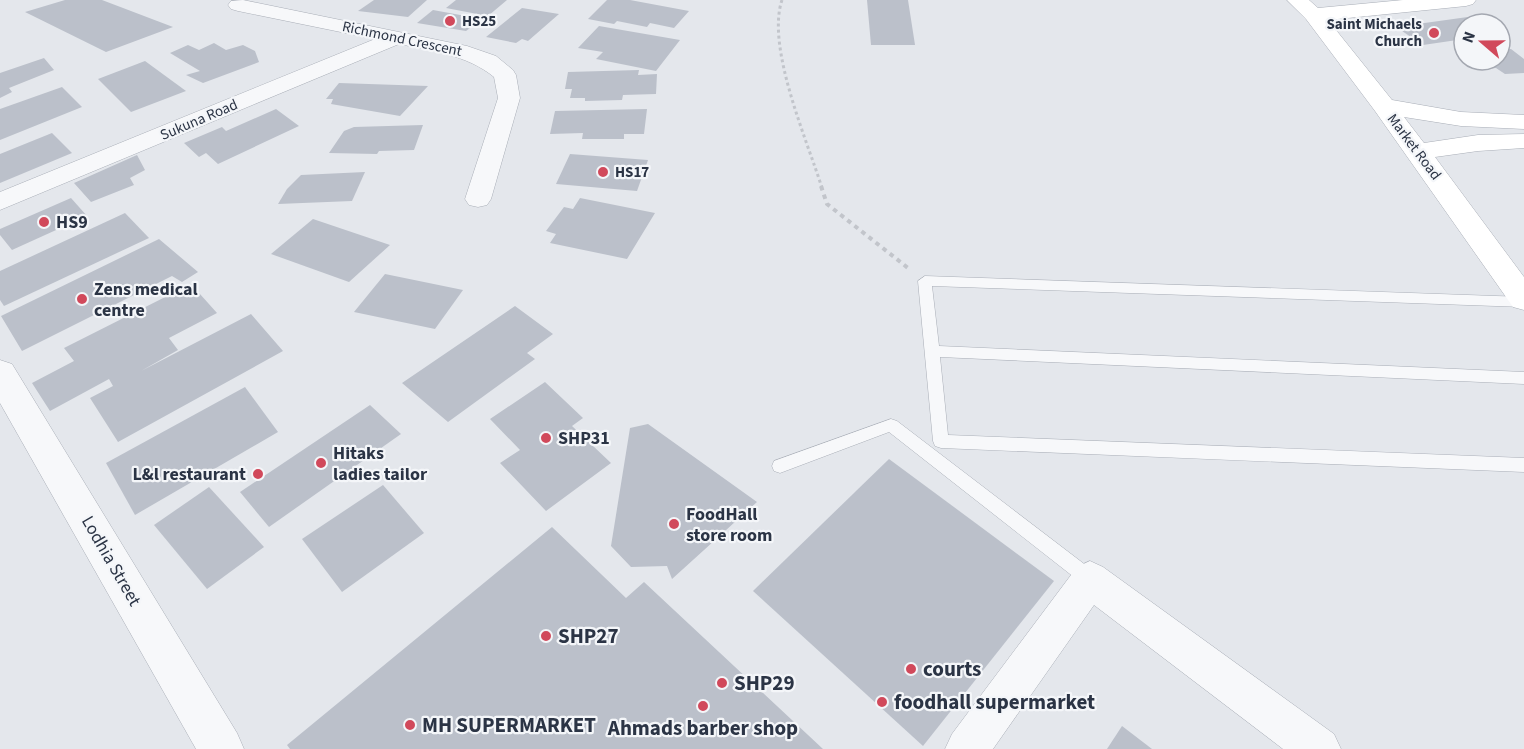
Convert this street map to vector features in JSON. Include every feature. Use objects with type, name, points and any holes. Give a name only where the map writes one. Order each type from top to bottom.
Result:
[{"type":"main road","points":[[1305,8],[1466,0]]},
{"type":"main road","name":"Market Road","points":[[1305,8],[1418,152],[1524,301]]},
{"type":"main road","points":[[1383,106],[1450,117],[1524,122]]},
{"type":"main road","points":[[1418,152],[1470,144],[1524,141]]},
{"type":"street","name":"Richmond Crescent","points":[[238,4],[460,50],[488,62],[505,75],[509,98],[478,199]]},
{"type":"street","name":"Sukuna Road","points":[[0,202],[398,37]]},
{"type":"street","name":"Lodhia Street","points":[[0,373],[221,749]]},
{"type":"street","points":[[967,749],[1090,579],[1319,749]]},
{"type":"lane","points":[[1524,301],[925,281],[941,441],[1524,465]]},
{"type":"lane","points":[[932,351],[1524,378]]},
{"type":"lane","points":[[780,466],[891,425],[1090,579]]},
{"type":"path","points":[[783,0],[777,15],[779,52],[827,204],[925,281]]},
{"type":"building","points":[[65,0],[102,0],[173,27],[106,52],[25,12]]},
{"type":"building","points":[[374,0],[427,0],[408,17],[358,11]]},
{"type":"building","points":[[456,0],[507,0],[488,16],[446,8]]},
{"type":"building","points":[[607,0],[630,0],[689,11],[674,28],[650,23],[647,27],[617,21],[614,24],[588,19]]},
{"type":"building","points":[[867,0],[908,0],[915,45],[871,45]]},
{"type":"building","points":[[522,8],[559,14],[528,41],[522,39],[516,43],[486,37]]},
{"type":"building","name":"HS25","points":[[433,10],[482,19],[466,31],[417,23]]},
{"type":"building","name":"Saint Michaels Church","points":[[1452,19],[1452,41],[1423,45],[1396,27]]},
{"type":"building","points":[[599,26],[680,40],[656,71],[596,59],[603,52],[578,48]]},
{"type":"building","points":[[214,43],[226,50],[243,45],[255,51],[259,62],[203,83],[186,75],[200,71],[170,53],[188,45],[199,50]]},
{"type":"building","points":[[1512,50],[1524,59],[1524,73],[1505,74],[1502,72],[1512,72]]},
{"type":"building","points":[[44,58],[54,70],[9,88],[12,92],[0,98],[0,73]]},
{"type":"building","points":[[145,61],[186,91],[131,112],[98,79]]},
{"type":"building","points":[[639,70],[638,75],[657,74],[656,94],[623,95],[622,100],[585,101],[585,98],[570,98],[572,89],[565,89],[568,72]]},
{"type":"building","points":[[339,83],[428,86],[400,116],[331,104],[333,99],[326,99]]},
{"type":"building","points":[[62,87],[82,107],[0,140],[0,109]]},
{"type":"building","points":[[276,109],[299,126],[218,164],[206,153],[199,157],[184,143],[222,127],[226,131]]},
{"type":"building","points":[[647,109],[644,134],[624,134],[624,139],[582,139],[583,133],[550,134],[555,111]]},
{"type":"building","points":[[423,125],[414,150],[379,151],[377,154],[329,153],[344,131],[354,127]]},
{"type":"building","points":[[52,133],[72,153],[0,183],[0,154]]},
{"type":"building","name":"HS17","points":[[570,154],[648,160],[637,191],[556,184]]},
{"type":"building","points":[[137,155],[145,170],[130,178],[134,185],[91,202],[74,183]]},
{"type":"building","points":[[365,172],[352,201],[278,204],[287,189],[301,175]]},
{"type":"building","name":"HS9","points":[[71,198],[87,216],[12,250],[0,235],[0,229]]},
{"type":"building","points":[[580,198],[655,213],[627,259],[550,243],[556,234],[546,231],[564,207],[573,209]]},
{"type":"building","points":[[125,213],[149,238],[4,306],[0,300],[0,271]]},
{"type":"building","points":[[313,219],[390,245],[349,282],[271,254]]},
{"type":"building","name":"Zens medical centre","points":[[159,239],[198,272],[182,282],[172,276],[22,351],[1,316]]},
{"type":"building","points":[[385,274],[463,290],[435,329],[354,312]]},
{"type":"building","points":[[191,284],[217,313],[169,338],[178,350],[141,371],[251,314],[283,351],[118,442],[90,398],[113,386],[109,379],[50,411],[32,383],[74,361],[64,348]]},
{"type":"building","points":[[515,306],[553,334],[527,353],[535,359],[448,422],[402,383]]},
{"type":"building","name":"SHP31","points":[[545,382],[583,418],[572,426],[611,463],[546,511],[500,463],[520,450],[490,419]]},
{"type":"building","points":[[245,387],[278,432],[135,515],[106,463]]},
{"type":"building","name":"Hitaks ladies tailor","points":[[370,405],[401,434],[269,527],[240,492]]},
{"type":"building","name":"FoodHall store room","points":[[648,424],[757,502],[672,579],[667,566],[631,567],[611,546],[630,428]]},
{"type":"building","name":"courts","points":[[889,459],[1054,581],[923,746],[753,591]]},
{"type":"building","points":[[383,485],[424,533],[342,592],[302,539]]},
{"type":"building","points":[[209,487],[264,547],[207,589],[154,525]]},
{"type":"building","name":"SHP27","points":[[552,527],[626,598],[644,582],[823,749],[290,749],[287,745]]},
{"type":"building","points":[[1122,726],[1152,749],[1107,749]]},
{"type":"place","name":"HS25","points":[[450,21]]},
{"type":"place","name":"Saint Michaels Church","points":[[1434,33]]},
{"type":"place","name":"HS17","points":[[603,172]]},
{"type":"place","name":"HS9","points":[[44,222]]},
{"type":"place","name":"Zens medical centre","points":[[82,299]]},
{"type":"place","name":"SHP31","points":[[546,438]]},
{"type":"place","name":"Hitaks ladies tailor","points":[[321,463]]},
{"type":"place","name":"L&l restaurant","points":[[258,474]]},
{"type":"place","name":"FoodHall store room","points":[[674,524]]},
{"type":"place","name":"SHP27","points":[[546,636]]},
{"type":"place","name":"courts","points":[[911,669]]},
{"type":"place","name":"SHP29","points":[[722,683]]},
{"type":"place","name":"foodhall supermarket","points":[[882,702]]},
{"type":"place","name":"Ahmads barber shop","points":[[703,706]]},
{"type":"place","name":"MH SUPERMARKET","points":[[410,725]]}]
